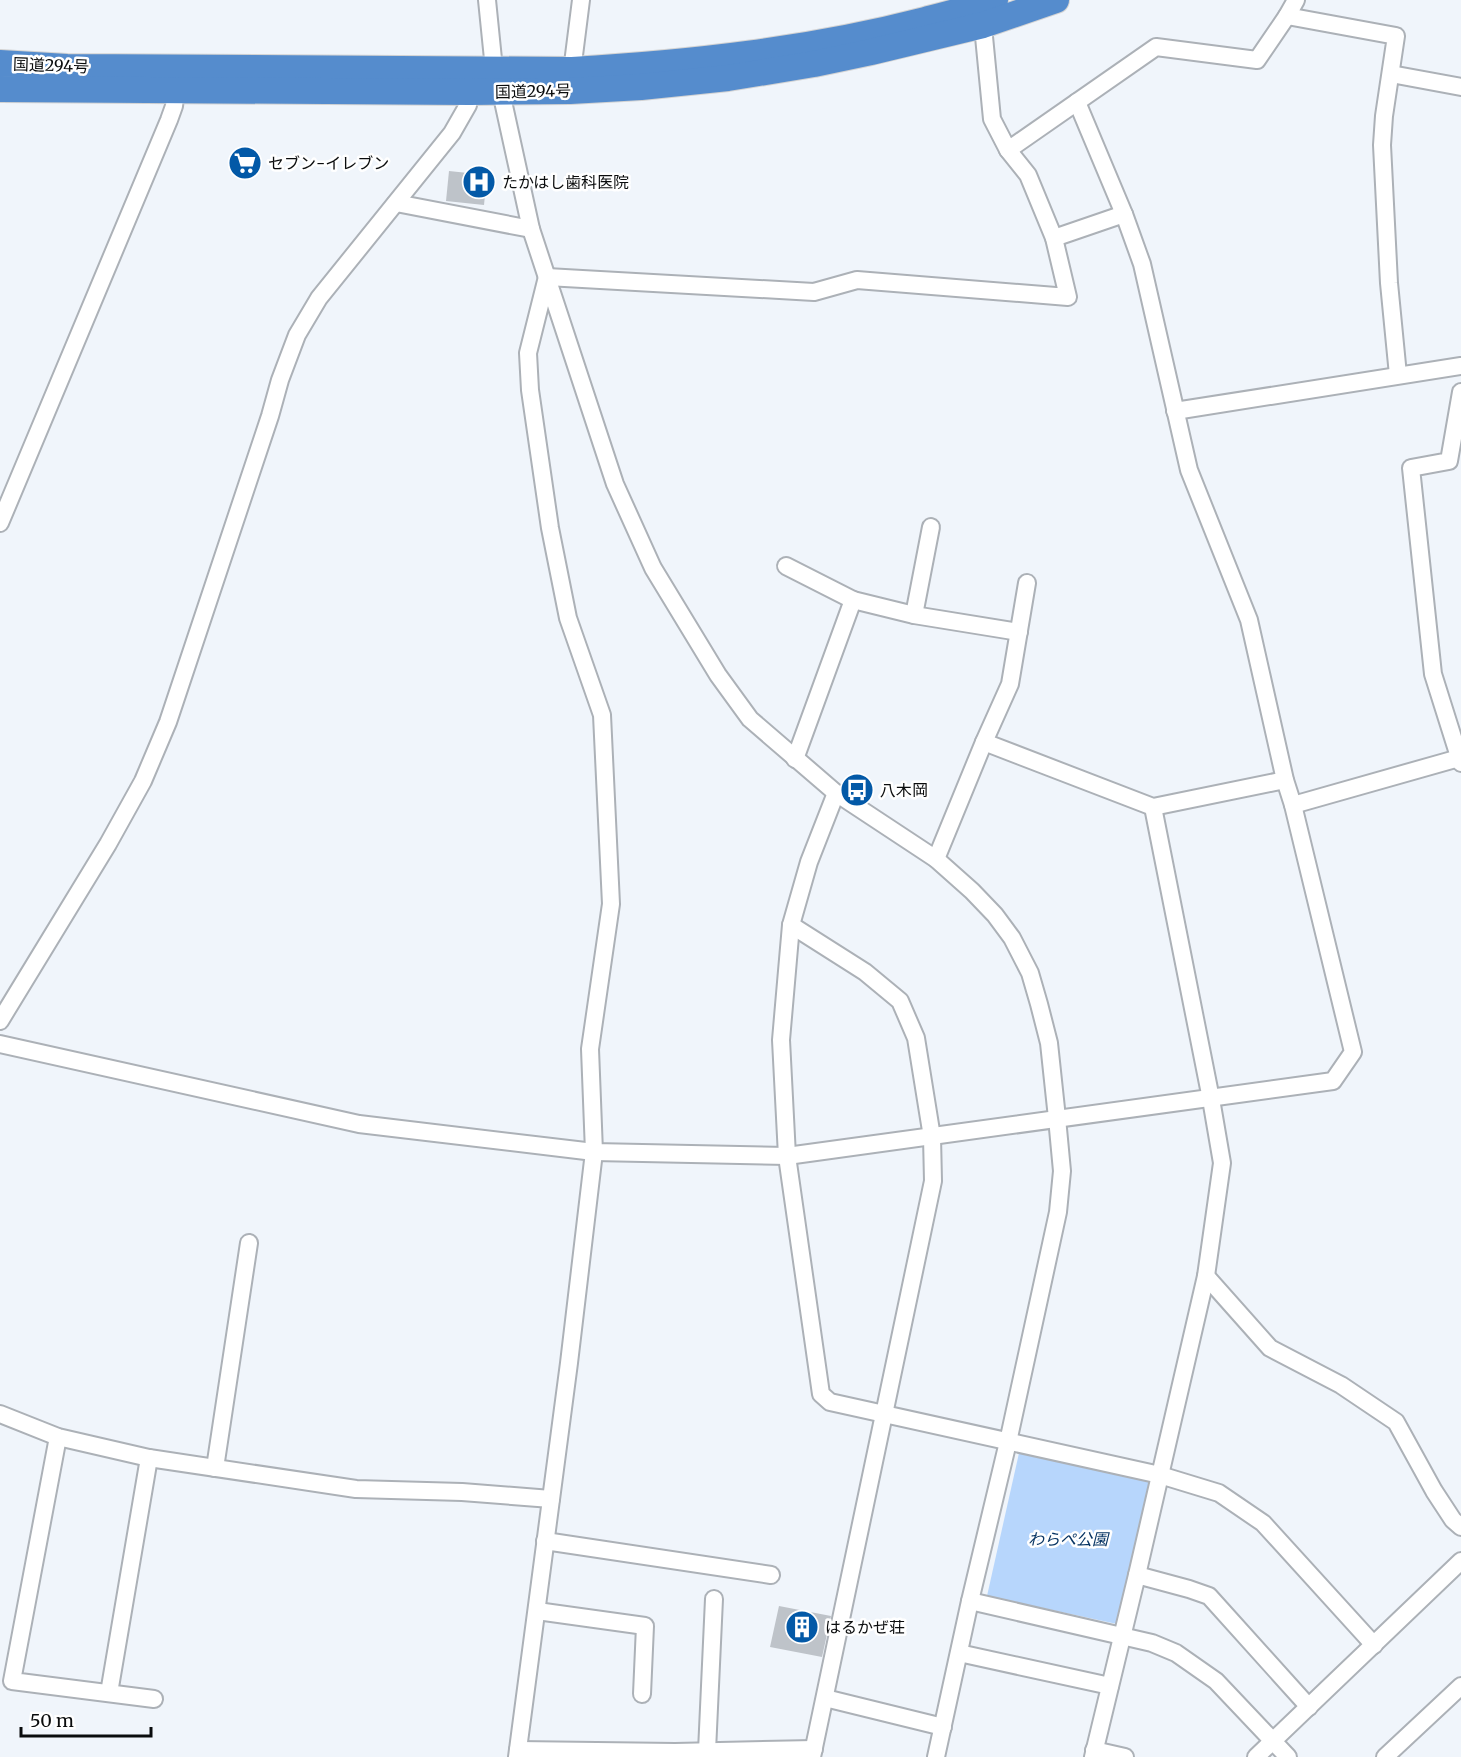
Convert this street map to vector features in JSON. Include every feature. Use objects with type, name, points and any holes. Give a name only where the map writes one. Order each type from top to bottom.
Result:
[{"type":"highway","name":"国道294号","points":[[0,89],[177,78],[571,80],[641,87],[728,78],[837,59],[985,7],[1056,0]]},
{"type":"highway","name":"国道294号","points":[[0,63],[177,78],[470,92],[498,80]]},
{"type":"street","points":[[487,0],[498,80],[531,229],[615,484],[653,568],[718,675],[750,719],[836,793],[936,859],[995,915],[1012,938],[1030,973],[1049,1043],[1062,1171],[1058,1212],[936,1757]]},
{"type":"street","points":[[571,80],[581,0]]},
{"type":"street","points":[[1008,150],[1156,47],[1257,60],[1296,0]]},
{"type":"street","points":[[547,278],[814,292],[857,280],[1068,297],[1054,237],[1028,175],[1008,150],[992,119],[985,7]]},
{"type":"street","points":[[1287,16],[1396,36],[1382,145],[1389,283],[1398,375]]},
{"type":"street","points":[[1391,74],[1461,87]]},
{"type":"street","points":[[0,523],[169,120],[174,105],[177,78]]},
{"type":"street","points":[[0,1021],[108,844],[143,781],[168,722],[280,380],[297,335],[319,298],[452,133],[468,105],[470,92]]},
{"type":"street","points":[[0,1044],[359,1124],[594,1152],[787,1156],[1333,1081],[1353,1052],[1285,780],[1249,620],[1189,470],[1142,264],[1124,214],[1077,102]]},
{"type":"street","points":[[396,203],[531,229]]},
{"type":"street","points":[[1054,237],[1124,214]]},
{"type":"street","points":[[547,278],[528,353],[530,390],[550,528],[568,618],[602,715],[611,904],[590,1049],[594,1152],[518,1754],[675,1754],[707,1751],[813,1753],[933,1181],[932,1137],[916,1038],[900,1001],[865,972],[791,925]]},
{"type":"street","points":[[1175,411],[1461,366]]},
{"type":"street","points":[[1293,805],[1460,760],[1433,674],[1411,468],[1449,461],[1461,393]]},
{"type":"street","points":[[914,615],[931,527]]},
{"type":"street","points":[[786,566],[853,600],[914,615],[1019,632]]},
{"type":"street","points":[[936,859],[1010,684],[1027,583]]},
{"type":"street","points":[[795,759],[853,600]]},
{"type":"street","points":[[984,742],[1153,807],[1285,780]]},
{"type":"street","points":[[836,793],[809,862],[791,925],[781,1040],[787,1156],[821,1394],[830,1402],[1160,1475],[1219,1493],[1263,1523],[1374,1645]]},
{"type":"street","points":[[1125,1757],[1093,1753],[1206,1276],[1222,1163],[1153,807]]},
{"type":"street","points":[[215,1468],[249,1243]]},
{"type":"street","points":[[1206,1276],[1270,1348],[1341,1385],[1396,1422],[1434,1491],[1453,1520],[1461,1527]]},
{"type":"street","points":[[0,1414],[58,1437],[149,1458],[356,1490],[462,1492],[551,1499]]},
{"type":"street","points":[[58,1437],[12,1681],[154,1699]]},
{"type":"street","points":[[109,1693],[149,1458]]},
{"type":"street","points":[[545,1541],[771,1575]]},
{"type":"street","points":[[1256,1757],[1461,1561]]},
{"type":"street","points":[[1137,1575],[1209,1596],[1309,1707]]},
{"type":"street","points":[[707,1751],[714,1599]]},
{"type":"street","points":[[970,1601],[1152,1643],[1176,1653],[1216,1681],[1288,1757]]},
{"type":"street","points":[[537,1611],[645,1626],[642,1694]]},
{"type":"street","points":[[959,1653],[1110,1686]]},
{"type":"street","points":[[1385,1757],[1461,1686]]},
{"type":"street","points":[[825,1698],[943,1727]]},
{"type":"green space","name":"わらぺ公園","points":[[1019,1453],[1149,1481],[1117,1624],[987,1596]]},
{"type":"building","points":[[449,171],[487,175],[484,205],[446,201]]},
{"type":"building","name":"はるかぜ荘","points":[[779,1606],[831,1616],[822,1657],[770,1647]]},
{"type":"place","name":"セブン-イレブン","points":[[245,163]]},
{"type":"place","name":"たかはし歯科医院","points":[[479,182]]},
{"type":"place","name":"八木岡","points":[[857,790]]},
{"type":"place","name":"はるかぜ荘","points":[[802,1627]]}]
